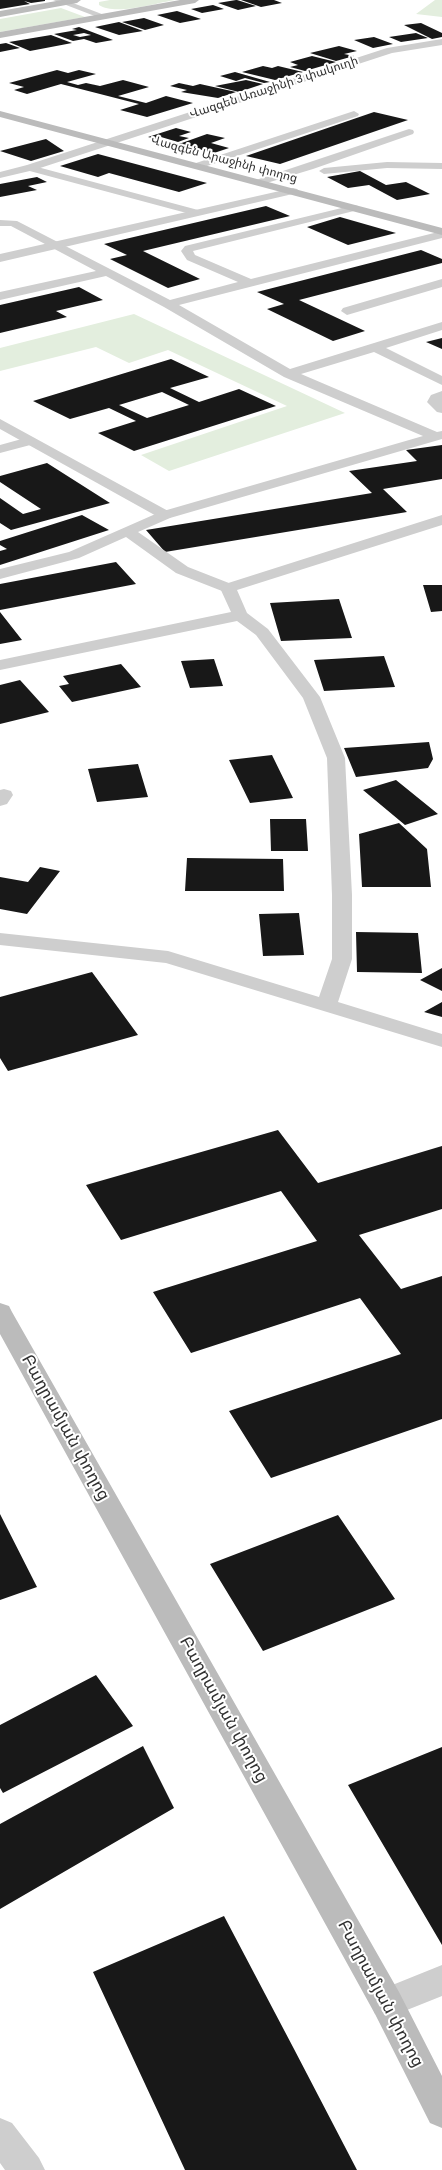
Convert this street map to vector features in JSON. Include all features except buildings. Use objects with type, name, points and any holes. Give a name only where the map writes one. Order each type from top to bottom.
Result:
[{"type":"main road","points":[[0,14],[60,1],[77,0]]},
{"type":"main road","points":[[0,35],[195,0]]},
{"type":"main road","name":"Վազգեն Արաջինի փողոց","points":[[0,114],[292,190],[442,233]]},
{"type":"main road","name":"Բաղրամյան փողոց","points":[[0,1312],[387,2003],[442,2111]]},
{"type":"street","points":[[60,1],[103,16]]},
{"type":"street","name":"Վազգեն Առաջինի 3 փակուղի","points":[[0,175],[30,168],[108,143],[390,50],[442,42]]},
{"type":"street","points":[[197,166],[354,114]]},
{"type":"street","points":[[260,182],[409,132]]},
{"type":"street","points":[[289,173],[387,165],[426,167],[442,166]]},
{"type":"street","points":[[30,168],[194,212]]},
{"type":"street","points":[[0,258],[292,190]]},
{"type":"street","points":[[250,283],[191,257],[186,252],[189,249],[354,208]]},
{"type":"street","points":[[0,223],[13,223],[57,245],[168,304],[289,374],[439,435]]},
{"type":"street","points":[[168,304],[442,233]]},
{"type":"street","points":[[0,296],[107,272]]},
{"type":"street","points":[[347,311],[442,283]]},
{"type":"street","points":[[289,374],[442,326]]},
{"type":"street","points":[[375,347],[442,381]]},
{"type":"street","points":[[442,395],[436,398],[434,402],[442,409]]},
{"type":"street","points":[[0,423],[165,515]]},
{"type":"street","points":[[0,574],[74,555],[165,515],[439,435]]},
{"type":"street","points":[[0,449],[30,441]]},
{"type":"street","points":[[127,531],[182,570],[228,588],[442,520]]},
{"type":"street","points":[[228,588],[240,615],[262,632],[311,697],[336,758],[342,895],[342,959],[327,1004]]},
{"type":"street","points":[[0,665],[240,615]]},
{"type":"street","points":[[0,939],[168,957],[327,1004],[442,1041]]},
{"type":"street","points":[[387,2003],[442,1980]]},
{"type":"street","points":[[0,2135],[27,2170]]},
{"type":"green space","points":[[110,0],[175,0],[125,9],[106,8],[99,5],[99,2]]},
{"type":"green space","points":[[435,0],[442,0],[442,17],[416,14]]},
{"type":"green space","points":[[61,8],[85,17],[0,32],[0,19]]},
{"type":"green space","points":[[134,314],[345,413],[169,471],[141,455],[287,406],[168,350],[129,363],[96,347],[0,371],[0,348]]}]
